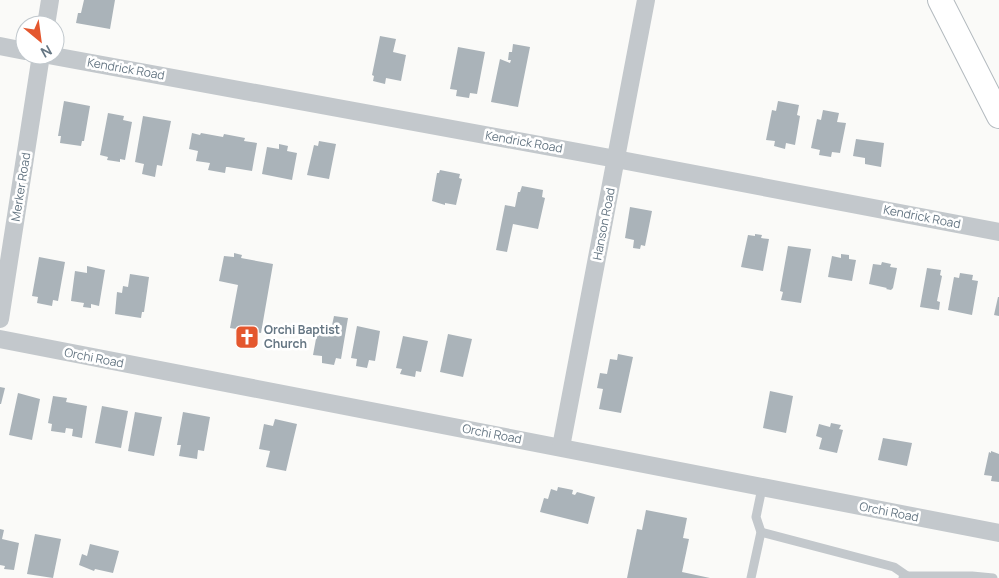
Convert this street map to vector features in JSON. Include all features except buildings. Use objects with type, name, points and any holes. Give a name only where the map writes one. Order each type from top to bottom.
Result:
[{"type":"main road","points":[[940,0],[999,116]]},
{"type":"street","points":[[48,15],[50,0]]},
{"type":"street","name":"Hanson Road","points":[[561,447],[646,0]]},
{"type":"street","points":[[0,46],[15,49]]},
{"type":"street","name":"Kendrick Road","points":[[65,58],[616,159],[999,232]]},
{"type":"street","name":"Merker Road","points":[[0,319],[39,65]]},
{"type":"street","name":"Orchi Road","points":[[0,340],[561,447],[991,532]]},
{"type":"lane","points":[[751,578],[761,532],[756,517],[762,488]]},
{"type":"lane","points":[[761,532],[894,567],[905,577],[972,576],[993,578]]},
{"type":"place","name":"Orchi Baptist Church","points":[[247,337]]}]
